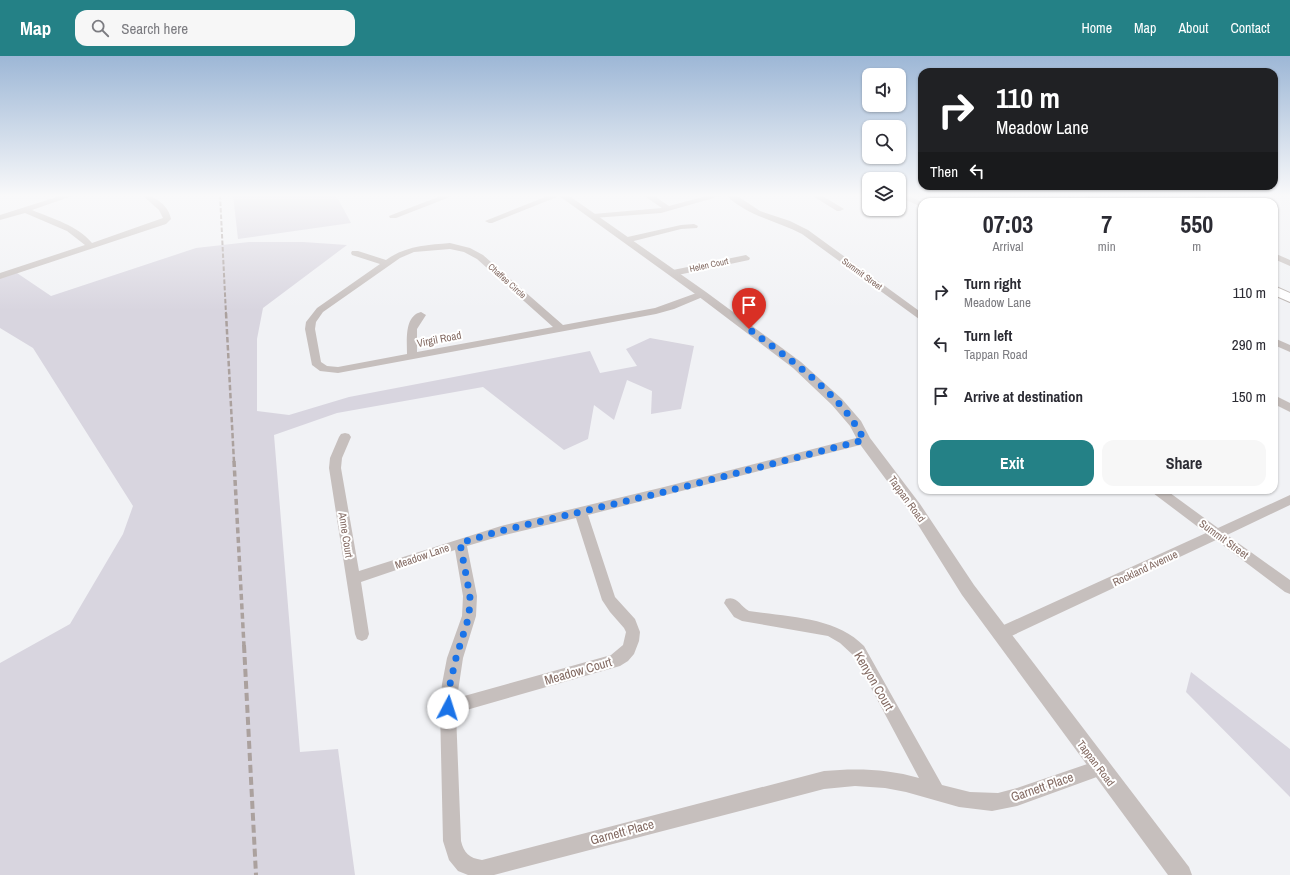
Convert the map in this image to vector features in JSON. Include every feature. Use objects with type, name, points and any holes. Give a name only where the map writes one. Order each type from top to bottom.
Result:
[{"type":"main road","points":[[1278,292],[1290,298]]},
{"type":"street","points":[[78,233],[90,246]]},
{"type":"street","points":[[0,276],[130,233]]},
{"type":"street","name":"Tappan Road","points":[[616,233],[702,294],[797,365],[817,383],[856,424],[864,440],[915,508],[968,590],[1099,768],[1181,875]]},
{"type":"street","points":[[626,240],[655,233]]},
{"type":"street","name":"Summit Street","points":[[806,233],[918,314]]},
{"type":"street","name":"Chaffee Circle","points":[[386,264],[404,253],[419,248],[450,246],[467,250],[480,257],[561,329]]},
{"type":"street","points":[[354,253],[386,264]]},
{"type":"street","name":"Helen Court","points":[[673,273],[746,258]]},
{"type":"street","points":[[1278,258],[1290,263]]},
{"type":"street","name":"Virgil Road","points":[[386,264],[326,305],[314,316],[310,329],[316,363],[324,369],[338,370],[660,310],[702,294]]},
{"type":"street","points":[[412,357],[411,330],[413,324],[421,315]]},
{"type":"street","points":[[1278,343],[1290,349]]},
{"type":"street","points":[[1278,401],[1290,408]]},
{"type":"street","name":"Anne Court","points":[[345,438],[336,458],[335,468],[362,634]]},
{"type":"street","name":"Meadow Lane","points":[[353,579],[500,531],[664,492],[864,440]]},
{"type":"street","name":"Summit Street","points":[[1162,494],[1290,588]]},
{"type":"street","name":"Rockland Avenue","points":[[1000,634],[1218,535],[1290,500]]},
{"type":"street","name":"Meadow Court","points":[[448,708],[615,661],[623,656],[629,649],[632,641],[631,628],[625,618],[609,600],[581,512]]},
{"type":"street","name":"Garnett Place","points":[[460,543],[470,596],[469,616],[456,658],[450,684],[448,708],[452,841],[455,852],[461,862],[471,868],[482,869],[824,780],[849,777],[878,778],[906,783],[969,801],[991,802],[1011,799],[1099,768]]},
{"type":"street","name":"Kenyon Court","points":[[731,603],[739,613],[747,617],[829,630],[841,635],[851,642],[859,651],[936,792]]},
{"type":"shaded area","points":[[237,233],[279,233],[238,239]]},
{"type":"shaded area","points":[[249,242],[303,242],[347,245],[263,308],[257,339],[257,411],[289,415],[349,397],[590,351],[600,373],[637,366],[626,349],[650,338],[694,346],[681,409],[651,414],[652,391],[627,380],[614,420],[594,405],[588,439],[564,450],[483,387],[337,413],[274,435],[300,752],[338,749],[355,875],[0,875],[0,663],[70,624],[123,534],[133,506],[33,348],[0,328],[0,275],[14,271],[51,296],[196,248]]},
{"type":"shaded area","points":[[1191,672],[1290,749],[1290,797],[1186,692]]},
{"type":"railway","points":[[222,233],[226,314]]},
{"type":"railway","points":[[226,313],[234,462]]},
{"type":"railway","points":[[234,461],[244,646]]},
{"type":"railway","points":[[244,645],[256,875]]},
{"type":"route","points":[[448,708],[450,684],[456,658],[469,616],[470,596],[460,543],[500,531],[664,492],[864,440],[856,424],[837,402],[797,365],[749,329]]}]
